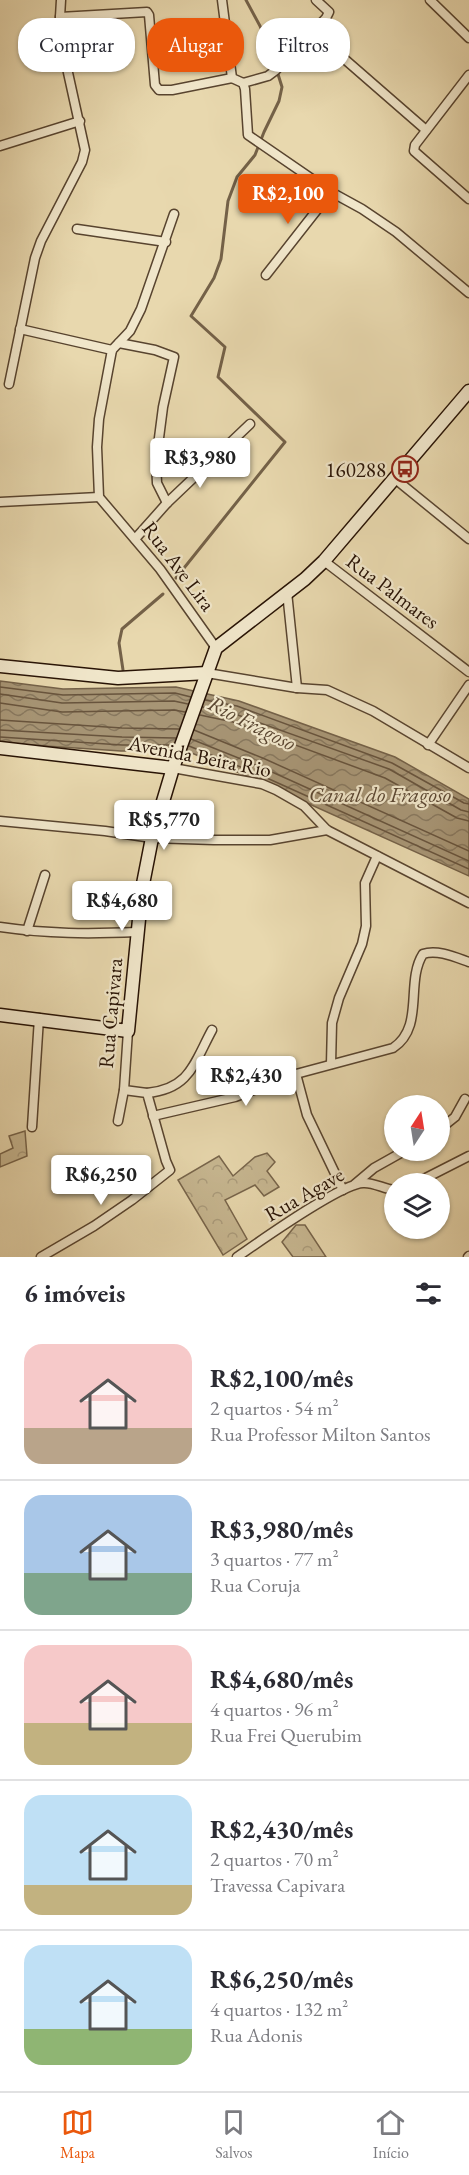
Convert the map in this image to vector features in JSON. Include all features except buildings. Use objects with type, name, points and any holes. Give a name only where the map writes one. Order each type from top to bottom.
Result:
[{"type":"main road","points":[[175,762],[216,648],[324,561],[394,478],[466,399]]},
{"type":"main road","points":[[0,666],[118,678],[206,677]]},
{"type":"main road","name":"Avenida Beira Rio","points":[[0,748],[175,762]]},
{"type":"main road","name":"Rua Capivara","points":[[128,1031],[145,870],[152,838],[175,762]]},
{"type":"main road","points":[[0,1015],[39,1018],[128,1031]]},
{"type":"street","points":[[9,384],[35,258],[41,241],[82,162],[85,150],[65,58],[60,17],[61,0]]},
{"type":"street","points":[[222,0],[232,78]]},
{"type":"street","points":[[60,17],[147,12],[155,85],[159,90],[172,90],[232,78],[243,83],[268,76],[326,18],[329,12],[316,0]]},
{"type":"street","points":[[430,0],[469,38]]},
{"type":"street","points":[[350,65],[426,130]]},
{"type":"street","points":[[469,75],[415,145],[415,153],[469,199]]},
{"type":"street","points":[[243,83],[246,131],[253,139],[389,228],[469,293]]},
{"type":"street","points":[[0,146],[80,121]]},
{"type":"street","points":[[266,275],[331,192]]},
{"type":"street","points":[[0,502],[99,497],[97,447],[99,419],[116,347],[130,331],[141,309],[174,214]]},
{"type":"street","points":[[77,229],[166,242]]},
{"type":"street","points":[[20,329],[116,347],[155,350],[174,357],[163,407],[156,461],[157,483],[167,502]]},
{"type":"street","points":[[135,538],[167,502],[250,424]]},
{"type":"street","points":[[394,478],[469,539]]},
{"type":"street","name":"Rua Ave Lira","points":[[99,497],[172,584],[216,648]]},
{"type":"street","name":"Rua Palmares","points":[[324,561],[469,672]]},
{"type":"street","points":[[287,592],[297,688]]},
{"type":"street","points":[[206,677],[327,690],[359,704],[469,768]]},
{"type":"street","points":[[428,745],[469,685]]},
{"type":"street","name":"Avenida Beira Rio","points":[[175,762],[262,784],[304,806],[327,830],[469,903]]},
{"type":"street","points":[[0,820],[152,838],[270,840],[327,830]]},
{"type":"street","points":[[331,1064],[332,1023],[339,998],[362,944],[366,926],[365,883],[377,856]]},
{"type":"street","points":[[27,931],[45,875]]},
{"type":"street","points":[[0,927],[77,935],[137,932]]},
{"type":"street","points":[[153,1116],[235,1097],[297,1074],[385,1052],[399,1043],[407,1034],[420,959],[426,953],[442,954],[469,962]]},
{"type":"street","points":[[32,1127],[39,1018]]},
{"type":"street","points":[[41,1257],[94,1226],[170,1170],[147,1093],[171,1088],[184,1080],[212,1030]]},
{"type":"street","name":"Rua Capivara","points":[[128,1031],[124,1090],[147,1093]]},
{"type":"street","points":[[297,1074],[307,1115],[343,1190]]},
{"type":"street","points":[[118,1121],[124,1090]]},
{"type":"street","points":[[450,1121],[455,1117],[465,1099]]},
{"type":"street","points":[[436,1173],[469,1156]]},
{"type":"street","points":[[353,1186],[374,1168],[386,1161]]},
{"type":"street","name":"Rua Agave","points":[[237,1257],[268,1235],[343,1190],[368,1183],[384,1187]]},
{"type":"green space","points":[[25,1131],[27,1156],[0,1167],[0,1154],[13,1148],[9,1136]]},
{"type":"green space","points":[[267,1153],[275,1162],[267,1171],[279,1187],[264,1196],[255,1185],[225,1200],[247,1239],[223,1255],[178,1180],[219,1156],[233,1176],[255,1157]]},
{"type":"green space","points":[[296,1225],[305,1225],[326,1257],[293,1257],[282,1242]]},
{"type":"water","name":"Canal do Fragoso","points":[[0,681],[63,689],[176,687],[239,701],[395,757],[469,799],[469,876],[187,751],[121,751],[0,743]]},
{"type":"waterway","points":[[246,0],[256,19]]},
{"type":"waterway","points":[[176,578],[285,442],[218,377],[225,347],[191,316],[214,278],[221,259],[228,201],[237,177],[255,155],[279,101],[282,87],[277,72]]},
{"type":"waterway","points":[[123,670],[119,643],[122,629],[163,594]]},
{"type":"place","name":"160288","points":[[405,469]]},
{"type":"water label","name":"Rio Fragoso","points":[[252,723]]}]
